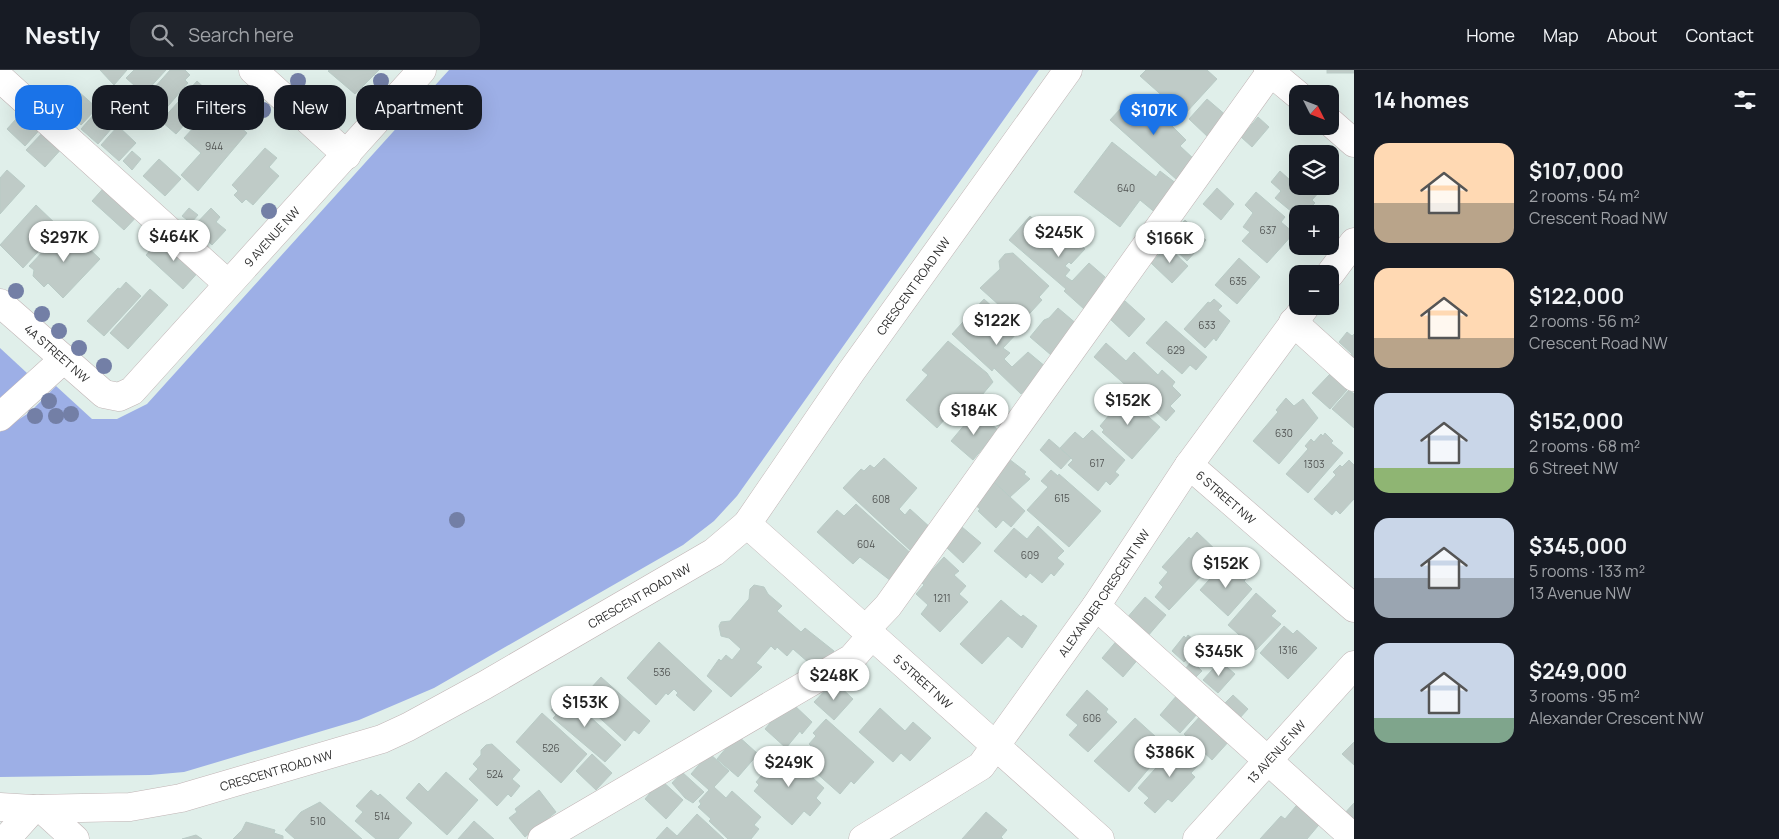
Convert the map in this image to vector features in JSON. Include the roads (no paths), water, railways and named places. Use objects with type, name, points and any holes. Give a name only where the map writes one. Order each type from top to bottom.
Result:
[{"type":"street","points":[[253,70],[347,154]]},
{"type":"street","name":"9 AVENUE NW","points":[[119,397],[132,392],[422,70]]},
{"type":"street","name":"CRESCENT ROAD NW","points":[[0,807],[38,809],[130,807],[182,798],[382,739],[485,685],[714,552],[747,524],[850,372],[1068,70]]},
{"type":"street","points":[[542,839],[852,658],[1271,71],[1289,87]]},
{"type":"street","points":[[0,78],[228,284]]},
{"type":"street","points":[[1339,130],[1354,143]]},
{"type":"street","points":[[1337,265],[1354,242]]},
{"type":"street","name":"4A STREET NW","points":[[0,303],[104,394],[119,397]]},
{"type":"street","name":"ALEXANDER CRESCENT NW","points":[[863,839],[981,766],[1096,606],[1189,465],[1298,315]]},
{"type":"street","points":[[1300,315],[1354,377]]},
{"type":"street","points":[[0,417],[64,359]]},
{"type":"street","name":"6 STREET NW","points":[[1189,465],[1354,608]]},
{"type":"street","name":"5 STREET NW","points":[[747,524],[1100,839]]},
{"type":"street","points":[[1096,606],[1267,762],[1354,838]]},
{"type":"street","name":"13 AVENUE NW","points":[[1198,839],[1354,665]]},
{"type":"street","points":[[6,839],[38,809],[76,839]]}]
